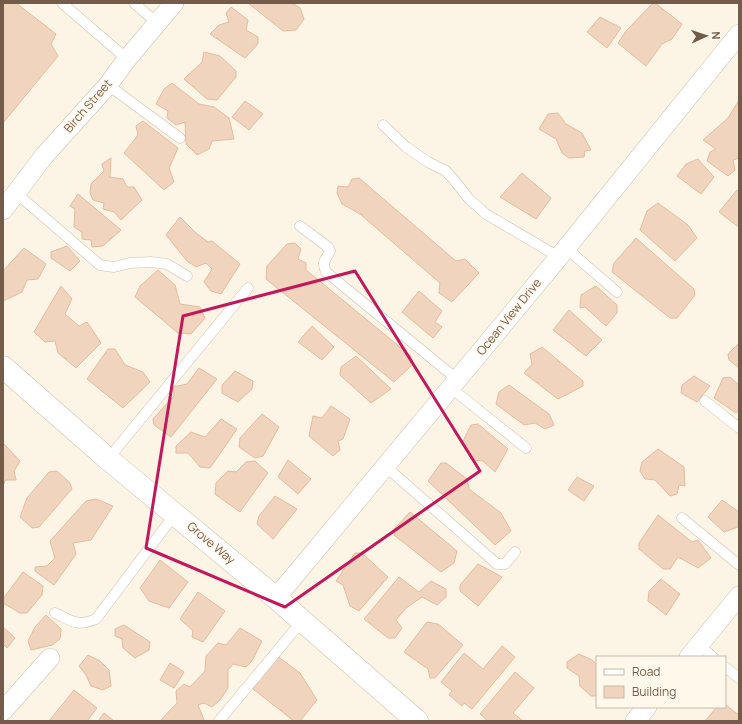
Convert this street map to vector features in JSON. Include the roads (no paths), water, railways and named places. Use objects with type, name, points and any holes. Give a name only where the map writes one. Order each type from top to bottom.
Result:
[{"type":"main road","name":"Grove Way","points":[[3,367],[108,459],[276,598],[408,718]]},
{"type":"street","name":"Birch Street","points":[[3,210],[44,156],[108,85],[127,59],[174,3]]},
{"type":"street","name":"Ocean View Drive","points":[[276,598],[454,384],[739,34]]},
{"type":"street","points":[[700,653],[739,596]]},
{"type":"street","points":[[3,711],[50,658]]},
{"type":"street","points":[[635,721],[646,708]]},
{"type":"lane","points":[[62,3],[127,59]]},
{"type":"lane","points":[[134,3],[157,23]]},
{"type":"lane","points":[[108,85],[180,138]]},
{"type":"lane","points":[[383,125],[406,147],[428,162],[446,171],[469,199],[486,214],[562,252],[617,292]]},
{"type":"lane","points":[[16,193],[100,266],[114,267],[130,263],[151,262],[167,264],[187,276]]},
{"type":"lane","points":[[300,226],[328,247],[330,251],[324,260],[323,266],[326,272],[526,448]]},
{"type":"lane","points":[[108,459],[248,288]]},
{"type":"lane","points":[[706,401],[739,428]]},
{"type":"lane","points":[[385,466],[497,564],[504,564],[515,552]]},
{"type":"lane","points":[[55,613],[75,623],[88,623],[96,619],[175,514]]},
{"type":"lane","points":[[682,518],[739,564]]},
{"type":"lane","points":[[219,721],[302,621]]},
{"type":"lane","points":[[726,668],[739,678]]}]
